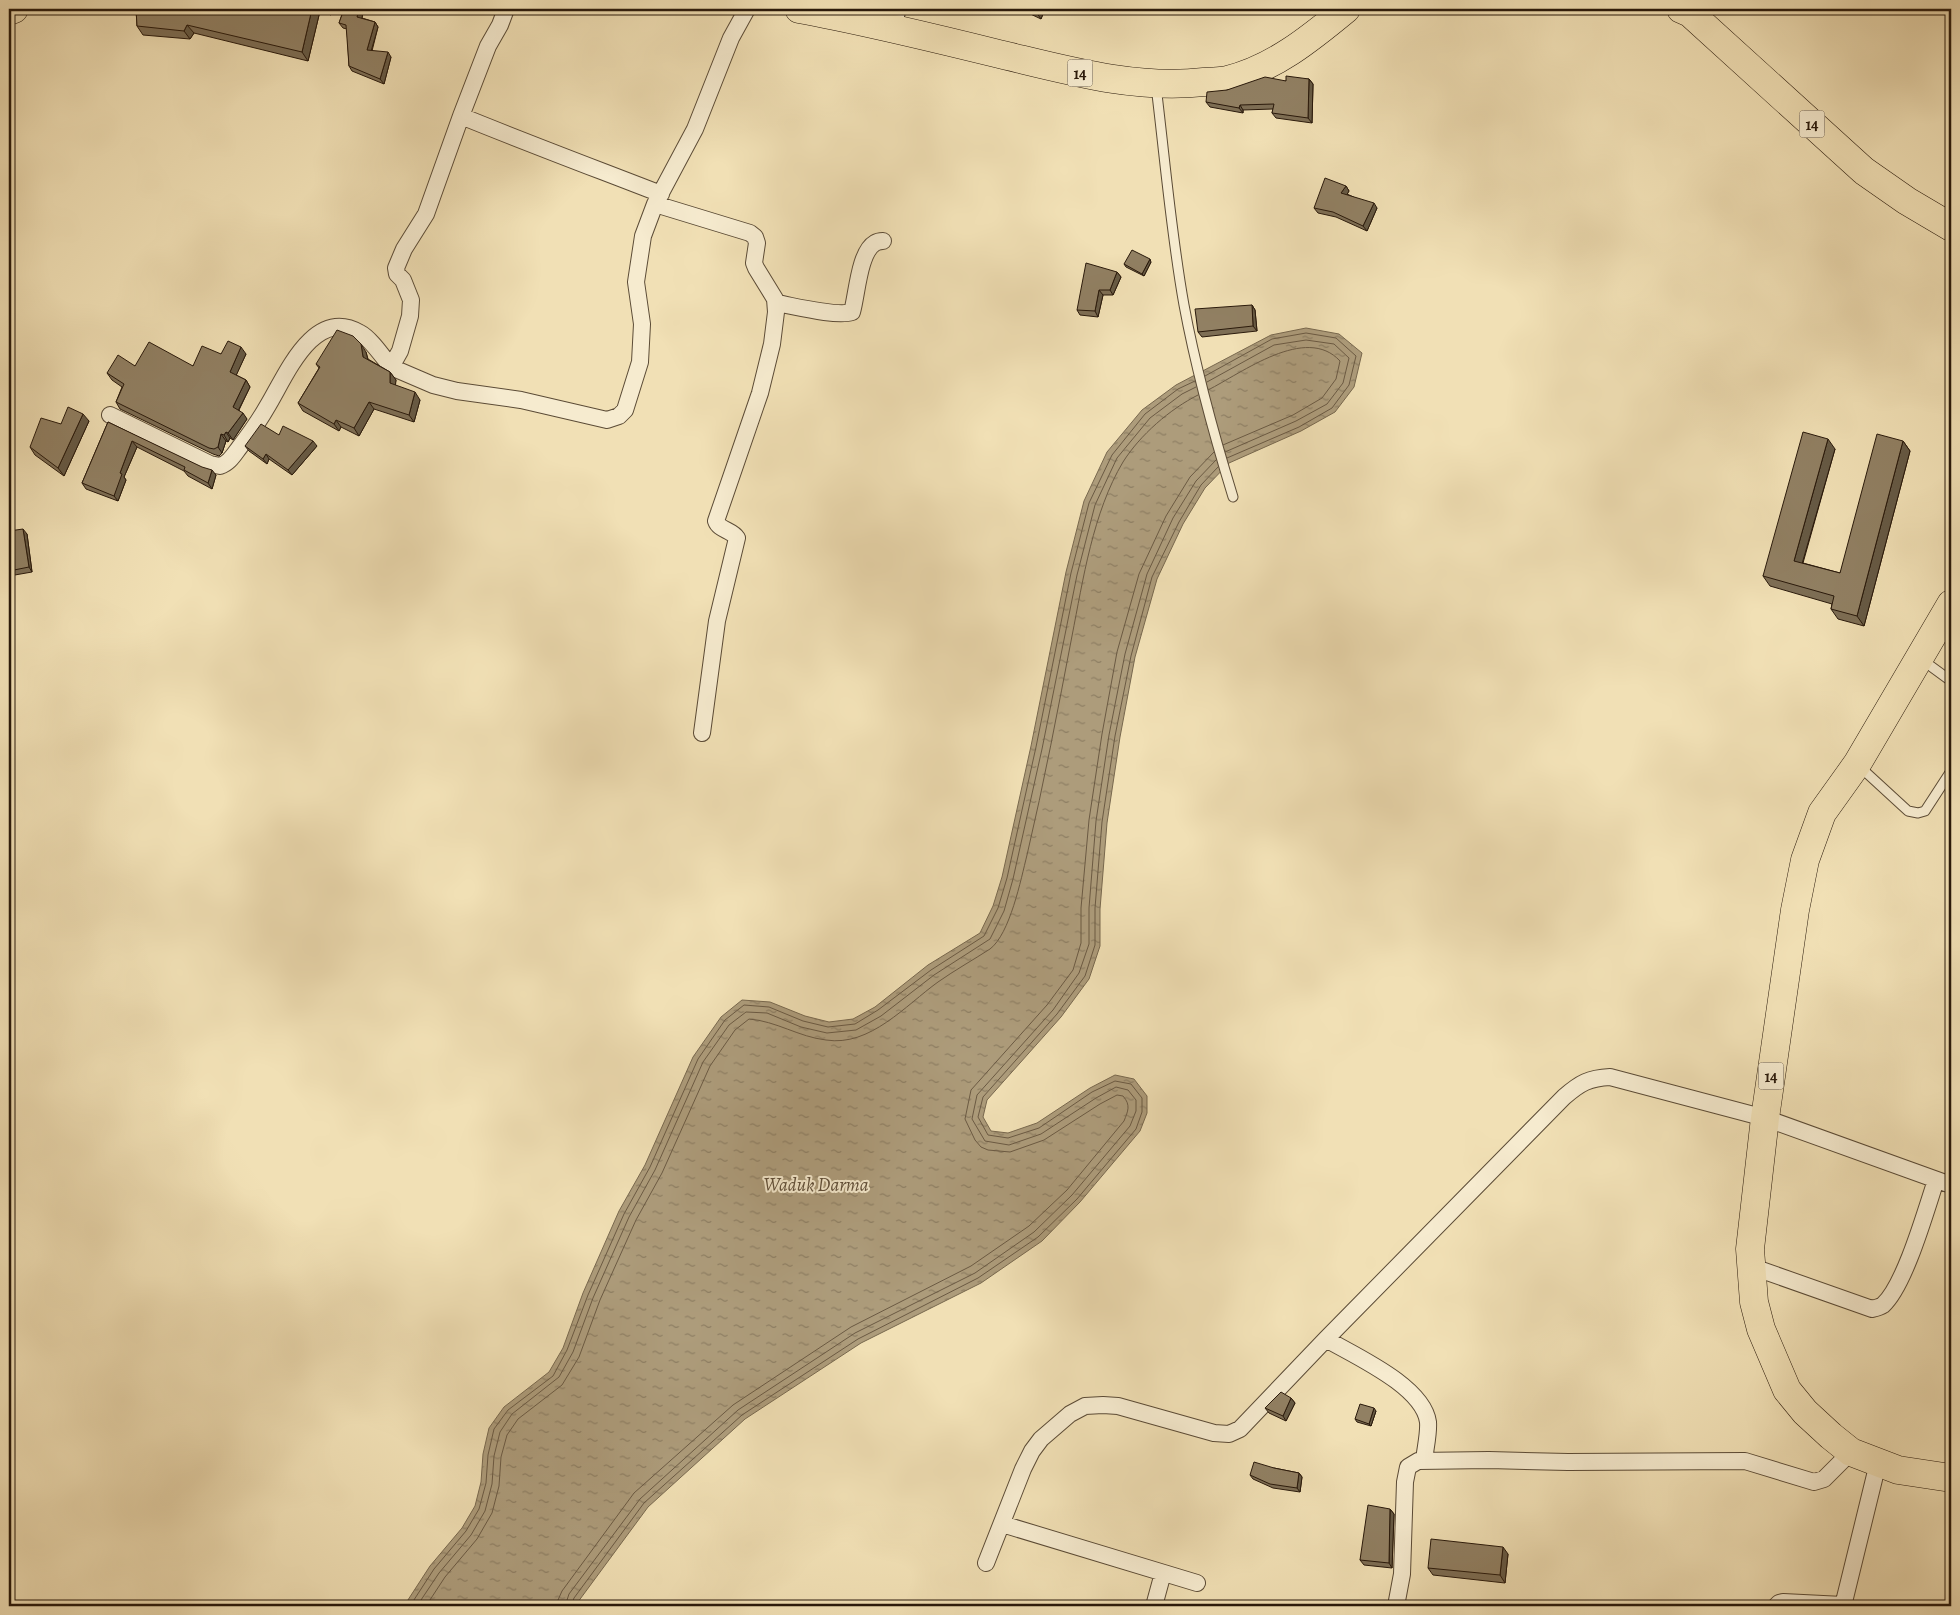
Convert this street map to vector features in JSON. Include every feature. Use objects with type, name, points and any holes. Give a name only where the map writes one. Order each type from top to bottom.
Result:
[{"type":"highway","points":[[9,11],[14,9]]},
{"type":"highway","name":"14","points":[[799,9],[895,18],[1091,76],[1156,83],[1187,84],[1227,80],[1272,63],[1317,33],[1346,9]]},
{"type":"highway","name":"14","points":[[1690,10],[1864,171],[1907,202],[1951,226]]},
{"type":"highway","name":"14","points":[[1951,604],[1857,764],[1822,813],[1805,860],[1764,1118],[1750,1249],[1754,1302],[1760,1329],[1787,1390],[1805,1412],[1830,1436],[1851,1452],[1878,1464],[1898,1470],[1951,1478]]},
{"type":"street","points":[[391,367],[400,350],[410,316],[411,300],[403,280],[397,274],[396,268],[404,249],[426,214],[488,46],[500,25],[506,9]]},
{"type":"street","points":[[110,415],[210,464],[220,466],[229,461],[243,443],[267,408],[296,356],[311,339],[334,326],[344,326],[362,333],[391,367],[433,385],[457,391],[521,400],[607,420],[619,416],[625,410],[640,362],[642,324],[636,282],[643,236],[658,199],[695,129],[731,38],[747,9]]},
{"type":"street","points":[[461,116],[510,137],[557,153],[658,199],[750,233],[755,237],[757,243],[754,263],[769,286],[776,303],[772,344],[760,393],[716,521],[717,524],[737,538],[716,621],[702,733]]},
{"type":"street","points":[[776,303],[824,312],[852,312],[863,259],[875,242],[883,241]]},
{"type":"street","points":[[986,1563],[1032,1451],[1042,1439],[1070,1414],[1085,1406],[1118,1406],[1202,1431],[1229,1434],[1240,1429],[1250,1421],[1326,1339],[1577,1086],[1594,1078],[1610,1077],[1764,1118],[1944,1183],[1893,1293],[1882,1306],[1872,1309],[1750,1266]]},
{"type":"street","points":[[1326,1339],[1396,1379],[1424,1409],[1428,1423],[1424,1461]]},
{"type":"street","points":[[1396,1606],[1402,1574],[1405,1482],[1408,1467],[1418,1461],[1745,1461],[1814,1482],[1824,1479],[1851,1452]]},
{"type":"street","points":[[1776,1606],[1783,1602],[1843,1606],[1878,1464]]},
{"type":"street","points":[[1002,1524],[1197,1583]]},
{"type":"street","points":[[1154,1606],[1163,1573]]},
{"type":"lane","points":[[1156,83],[1176,253],[1194,354],[1233,497]]},
{"type":"lane","points":[[1919,658],[1951,680]]},
{"type":"lane","points":[[1857,764],[1908,811],[1918,813],[1925,810],[1951,771]]},
{"type":"water","name":"Waduk Darma","points":[[1306,328],[1339,334],[1362,353],[1354,387],[1335,412],[1301,431],[1229,463],[1205,488],[1183,524],[1157,579],[1135,657],[1107,823],[1100,909],[1100,946],[1089,979],[1061,1017],[987,1100],[983,1117],[991,1131],[1008,1133],[1037,1123],[1090,1088],[1115,1075],[1134,1079],[1147,1096],[1147,1113],[1140,1131],[1080,1202],[1042,1241],[981,1283],[861,1343],[745,1419],[648,1507],[575,1606],[404,1606],[430,1566],[462,1528],[475,1506],[481,1482],[483,1454],[489,1428],[504,1407],[549,1372],[563,1348],[583,1293],[619,1211],[645,1165],[693,1057],[721,1017],[742,1000],[770,1002],[805,1016],[829,1022],[853,1019],[875,1007],[928,965],[980,933],[993,906],[1002,877],[1066,572],[1084,501],[1107,452],[1142,410],[1176,385],[1271,335]]},
{"type":"building","points":[[136,9],[312,9],[302,52],[187,25],[184,31],[137,26]]},
{"type":"building","points":[[344,9],[359,9],[357,17],[375,22],[367,50],[388,52],[380,79],[349,66],[346,25],[339,23]]},
{"type":"building","points":[[1286,76],[1309,79],[1308,118],[1272,113],[1274,104],[1240,105],[1239,108],[1206,102],[1207,92],[1227,90],[1265,77],[1286,81]]},
{"type":"building","points":[[1325,178],[1346,186],[1341,193],[1374,203],[1363,226],[1333,212],[1314,208]]},
{"type":"building","points":[[1132,250],[1150,259],[1142,274],[1124,264]]},
{"type":"building","points":[[1086,263],[1117,272],[1110,290],[1099,290],[1095,311],[1077,310]]},
{"type":"building","points":[[1252,305],[1253,326],[1198,332],[1195,309]]},
{"type":"building","points":[[337,330],[353,336],[361,344],[363,357],[390,372],[390,383],[415,392],[409,415],[369,402],[354,428],[336,420],[334,424],[298,403],[320,367],[316,364]]},
{"type":"building","points":[[228,341],[241,347],[230,372],[246,380],[233,407],[243,413],[228,433],[221,434],[218,447],[214,449],[209,448],[116,402],[124,384],[107,373],[118,355],[135,366],[149,342],[193,366],[202,346],[221,354]]},
{"type":"building","points":[[68,407],[83,414],[58,468],[30,447],[41,418],[61,424]]},
{"type":"building","points":[[108,422],[212,470],[208,483],[184,470],[185,467],[132,441],[114,496],[82,483]]},
{"type":"building","points":[[261,424],[279,435],[283,426],[313,441],[288,470],[266,454],[263,459],[245,446]]},
{"type":"building","points":[[1803,432],[1828,439],[1794,561],[1840,573],[1877,434],[1903,441],[1857,616],[1831,609],[1834,596],[1763,576]]},
{"type":"building","points":[[23,529],[29,567],[9,571],[9,531]]},
{"type":"building","points":[[1281,1392],[1291,1398],[1283,1416],[1265,1408]]},
{"type":"building","points":[[1360,1404],[1374,1408],[1369,1424],[1355,1419]]},
{"type":"building","points":[[1254,1462],[1299,1473],[1297,1488],[1270,1484],[1250,1475]]},
{"type":"building","points":[[1368,1505],[1390,1509],[1389,1563],[1360,1560]]},
{"type":"building","points":[[1431,1539],[1503,1547],[1500,1575],[1428,1568]]}]
